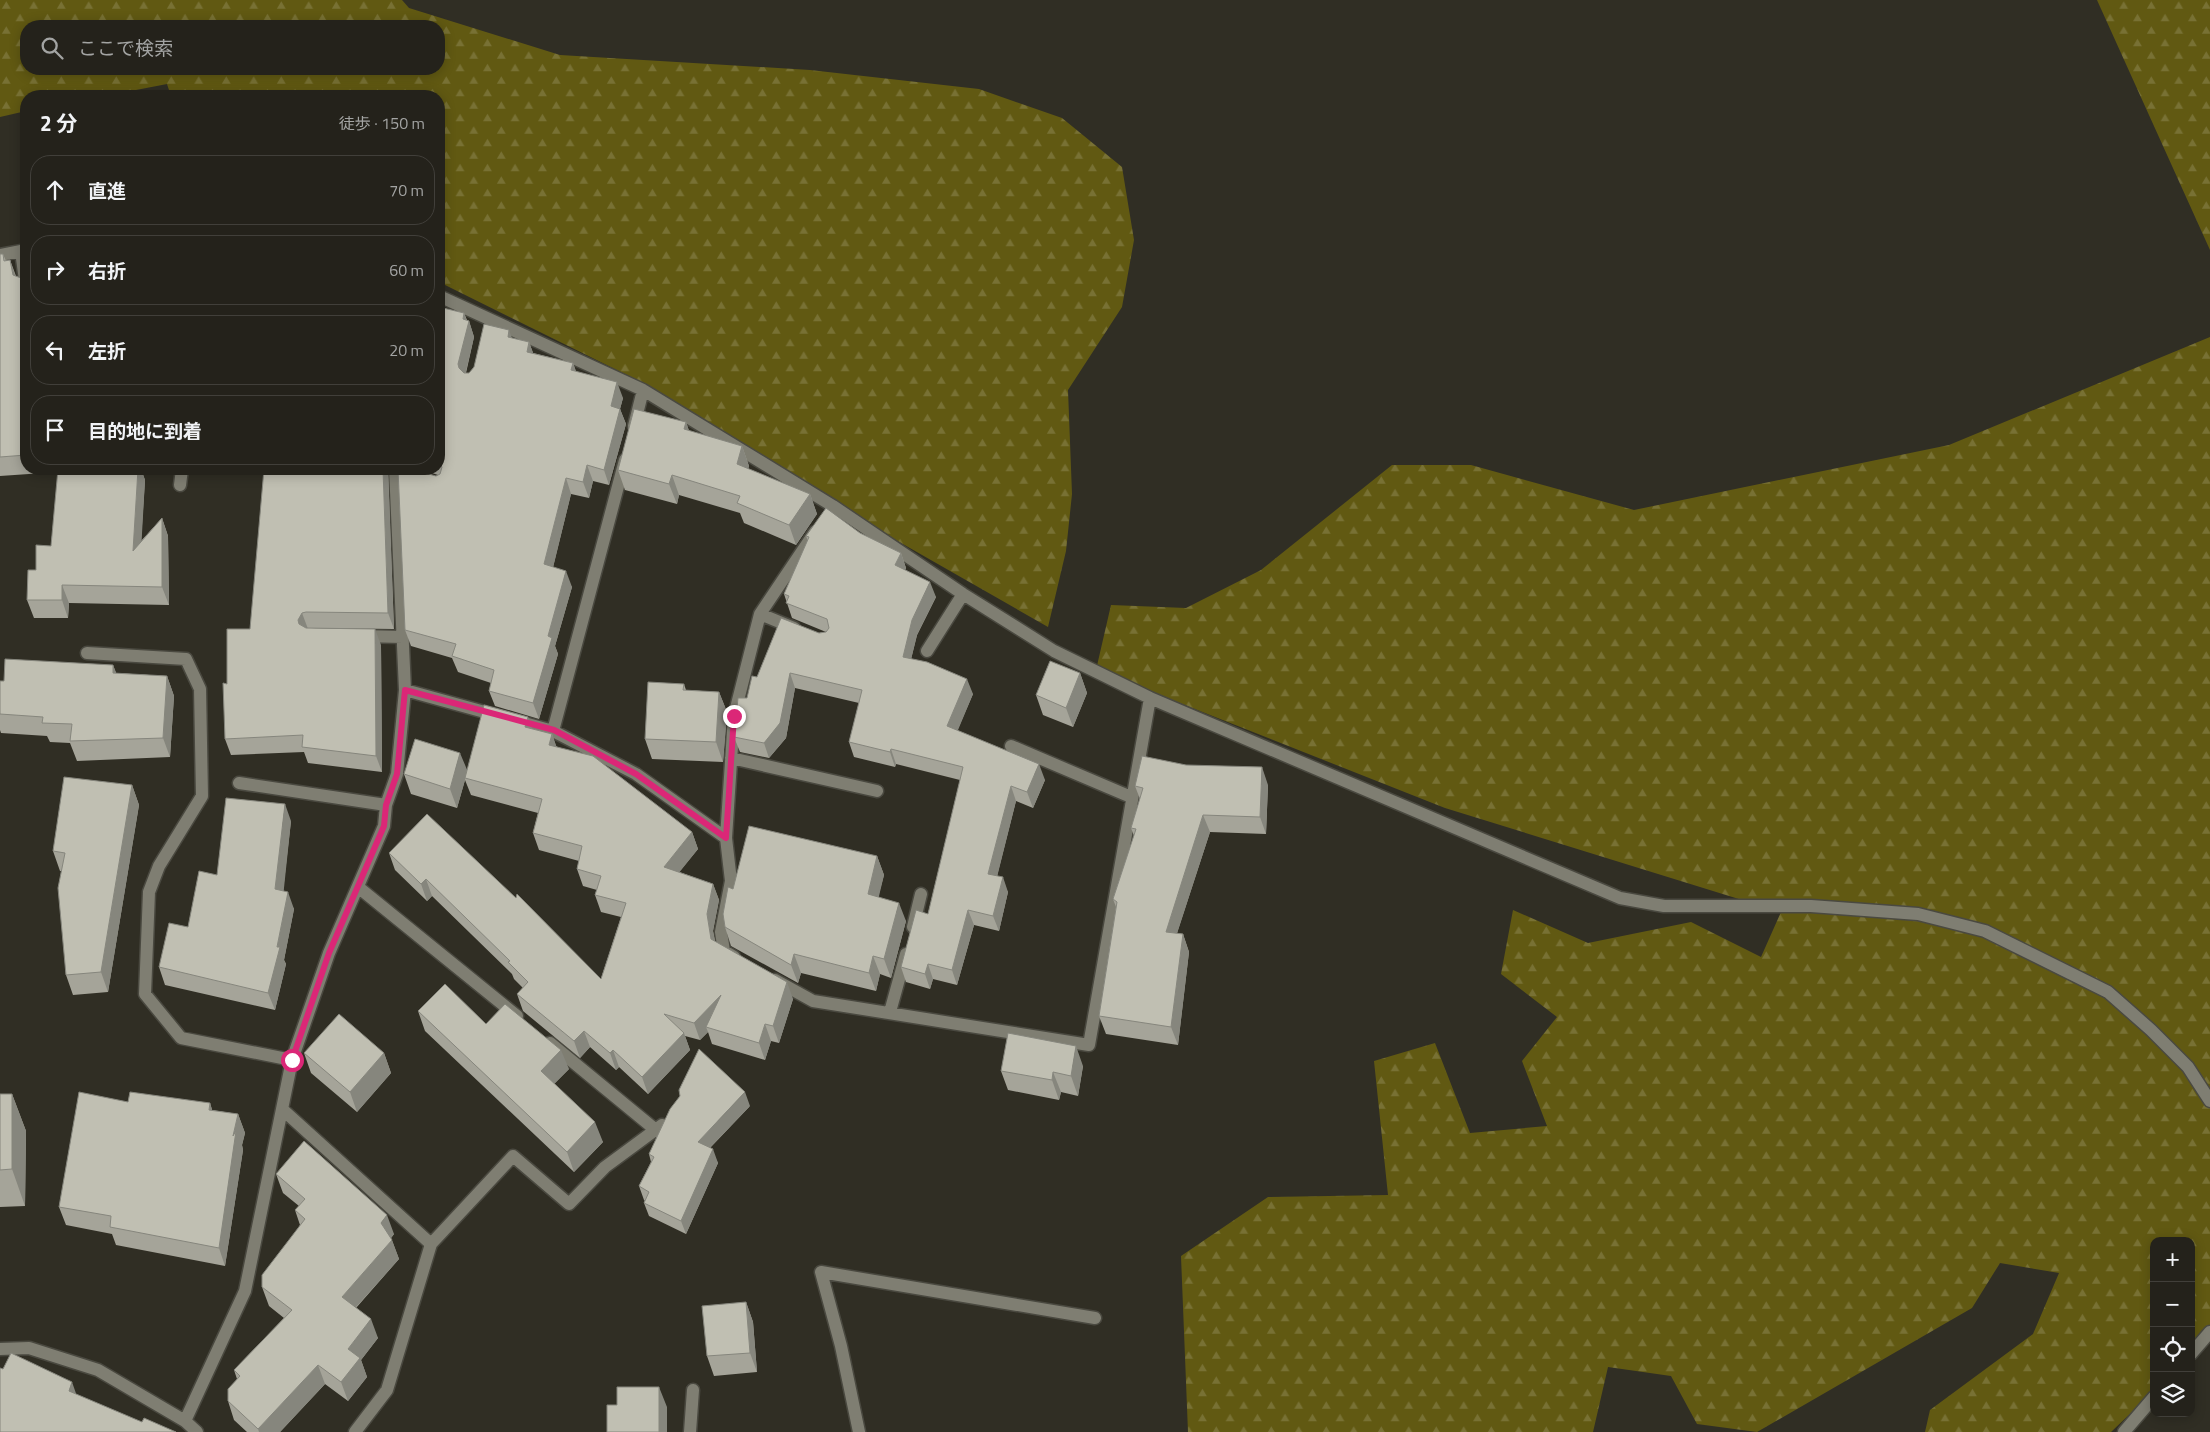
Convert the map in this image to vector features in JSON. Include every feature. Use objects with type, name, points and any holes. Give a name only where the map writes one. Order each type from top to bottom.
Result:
[{"type":"street","points":[[0,255],[20,251]]},
{"type":"street","points":[[445,299],[486,323],[643,390],[828,514],[963,594],[1054,651],[1150,698],[1620,898],[1664,906],[1811,906],[1918,914],[1985,931],[2108,992],[2152,1030],[2188,1067],[2210,1102]]},
{"type":"street","points":[[554,730],[643,390]]},
{"type":"street","points":[[180,485],[181,475]]},
{"type":"street","points":[[184,1421],[245,1291],[292,1060],[329,953],[384,826],[386,805],[397,774],[405,690],[398,475]]},
{"type":"street","points":[[748,965],[724,951],[721,932],[731,881],[726,838],[734,716],[760,614],[775,589],[828,514]]},
{"type":"street","points":[[927,651],[963,594]]},
{"type":"street","points":[[760,614],[810,634]]},
{"type":"street","points":[[348,636],[403,636]]},
{"type":"street","points":[[88,653],[186,659],[200,689],[202,796],[159,866],[149,892],[145,994],[181,1038],[292,1060]]},
{"type":"street","points":[[405,690],[554,730],[636,774],[726,838]]},
{"type":"street","points":[[764,974],[813,1001],[1089,1045],[1150,698]]},
{"type":"street","points":[[1012,746],[1132,797]]},
{"type":"street","points":[[731,758],[877,791]]},
{"type":"street","points":[[239,783],[386,805]]},
{"type":"street","points":[[358,887],[526,1024]]},
{"type":"street","points":[[890,1012],[921,894]]},
{"type":"street","points":[[542,1037],[657,1131]]},
{"type":"street","points":[[282,1109],[431,1244]]},
{"type":"street","points":[[355,1432],[387,1390],[431,1244],[513,1156],[570,1204],[605,1167],[657,1131],[672,1114]]},
{"type":"street","points":[[859,1432],[841,1346],[821,1272],[1095,1318]]},
{"type":"street","points":[[2195,1349],[2210,1332]]},
{"type":"street","points":[[0,1349],[29,1348],[98,1370],[184,1421],[197,1432]]},
{"type":"street","points":[[690,1432],[693,1390]]},
{"type":"street","points":[[2124,1432],[2150,1402]]},
{"type":"green space","points":[[0,0],[402,0],[409,8],[560,55],[810,70],[979,89],[1062,118],[1122,167],[1134,240],[1122,307],[1068,390],[1072,494],[1066,551],[1048,627],[866,523],[635,379],[445,285],[445,90],[169,90],[167,84],[136,90],[20,90],[20,112],[0,117]]},
{"type":"green space","points":[[2097,0],[2210,0],[2210,250]]},
{"type":"green space","points":[[2210,337],[2210,1335],[2195,1349],[2195,1237],[2150,1237],[2150,1395],[2111,1432],[1925,1432],[1930,1410],[2033,1334],[2059,1273],[2000,1263],[1972,1308],[1757,1432],[1697,1424],[1671,1376],[1608,1367],[1593,1432],[1188,1432],[1181,1256],[1268,1197],[1388,1195],[1374,1061],[1435,1043],[1470,1133],[1547,1126],[1522,1061],[1557,1017],[1501,974],[1513,910],[1588,943],[1691,922],[1761,957],[1781,912],[1445,808],[1096,670],[1111,605],[1186,608],[1261,570],[1392,465],[1471,465],[1634,510],[1949,445]]},
{"type":"building","points":[[0,254],[3,254],[4,261],[10,260],[13,275],[20,278],[20,455],[0,457]]},
{"type":"building","points":[[445,308],[464,313],[463,319],[469,321],[458,364],[464,373],[469,373],[474,367],[484,324],[509,330],[508,337],[529,342],[527,352],[573,363],[571,370],[617,382],[611,406],[620,409],[604,470],[587,465],[583,482],[566,478],[544,564],[566,571],[548,636],[552,638],[533,703],[489,691],[494,670],[452,656],[456,644],[405,630],[398,475],[445,475]]},
{"type":"building","points":[[634,409],[686,422],[684,429],[742,446],[737,464],[810,494],[789,525],[737,503],[740,496],[672,475],[669,484],[618,470]]},
{"type":"building","points":[[57,475],[138,475],[133,551],[162,518],[162,587],[62,585],[62,600],[27,600],[28,570],[36,570],[36,545],[51,546]]},
{"type":"building","points":[[263,475],[383,475],[388,613],[306,612],[302,613],[298,620],[299,624],[306,628],[375,629],[376,756],[302,747],[303,735],[225,739],[223,683],[227,684],[227,629],[250,629]]},
{"type":"building","points":[[826,508],[860,533],[901,553],[895,565],[930,582],[912,620],[903,657],[927,662],[967,679],[947,726],[1039,764],[1027,792],[1011,786],[988,874],[1003,877],[993,916],[968,910],[952,970],[928,964],[925,974],[901,967],[916,910],[928,914],[963,767],[891,749],[890,752],[849,742],[862,690],[790,673],[780,723],[764,743],[734,737],[738,698],[747,698],[752,676],[757,677],[781,618],[819,633],[826,632],[829,628],[827,619],[786,603],[789,596],[784,594],[809,537],[806,536]]},
{"type":"building","points":[[5,659],[113,665],[113,673],[167,676],[163,738],[70,741],[72,724],[42,723],[43,717],[0,714],[0,681],[4,681]]},
{"type":"building","points":[[1050,661],[1080,673],[1066,708],[1036,695]]},
{"type":"building","points":[[648,682],[684,684],[683,690],[719,692],[716,742],[645,739]]},
{"type":"building","points":[[484,705],[528,717],[525,727],[552,734],[549,745],[593,756],[692,832],[664,867],[713,884],[707,914],[711,939],[787,982],[773,1026],[765,1024],[759,1043],[706,1027],[721,995],[694,1023],[664,1014],[684,1033],[642,1077],[613,1050],[610,1053],[584,1031],[574,1041],[517,994],[528,982],[508,962],[510,961],[426,879],[421,884],[389,853],[427,814],[516,898],[517,894],[601,979],[626,903],[595,895],[601,876],[577,869],[582,846],[533,833],[542,799],[465,778]]},
{"type":"building","points":[[415,739],[460,753],[450,789],[404,774]]},
{"type":"building","points":[[1142,756],[1186,765],[1262,767],[1260,817],[1203,815],[1166,932],[1183,934],[1171,1027],[1099,1016],[1117,902],[1113,899],[1136,829],[1131,828],[1143,788],[1135,786]]},
{"type":"building","points":[[64,777],[132,785],[101,972],[66,975],[58,888],[65,853],[53,851]]},
{"type":"building","points":[[226,798],[285,804],[275,889],[288,892],[277,947],[280,947],[268,993],[159,967],[169,923],[188,927],[199,871],[217,875]]},
{"type":"building","points":[[749,826],[877,856],[868,894],[899,903],[884,959],[873,956],[869,973],[794,954],[791,965],[725,927],[723,914],[728,887],[733,889]]},
{"type":"building","points":[[445,984],[486,1024],[505,1004],[561,1050],[541,1071],[595,1122],[567,1152],[418,1011]]},
{"type":"building","points":[[339,1014],[384,1053],[350,1092],[304,1053]]},
{"type":"building","points":[[1008,1033],[1076,1046],[1071,1076],[1053,1072],[1052,1080],[1001,1071]]},
{"type":"building","points":[[699,1049],[745,1092],[698,1142],[713,1149],[681,1221],[644,1203],[649,1192],[639,1186],[654,1157],[649,1154],[670,1109],[680,1096],[679,1090]]},
{"type":"building","points":[[79,1092],[128,1102],[130,1092],[210,1103],[209,1110],[238,1114],[233,1136],[236,1131],[219,1248],[110,1227],[111,1216],[59,1207]]},
{"type":"building","points":[[0,1094],[12,1094],[12,1169],[0,1170]]},
{"type":"building","points":[[304,1141],[387,1215],[381,1223],[392,1240],[342,1297],[371,1319],[348,1349],[360,1358],[341,1382],[318,1365],[258,1429],[228,1401],[228,1389],[240,1376],[234,1370],[292,1310],[262,1287],[262,1275],[305,1219],[295,1210],[305,1199],[276,1174]]},
{"type":"building","points":[[746,1302],[750,1353],[707,1356],[702,1306]]},
{"type":"building","points":[[11,1353],[72,1382],[69,1391],[142,1422],[144,1418],[176,1432],[0,1432],[0,1368],[3,1369]]},
{"type":"building","points":[[617,1387],[659,1387],[659,1432],[607,1432],[607,1405],[617,1405]]},
{"type":"route","points":[[292,1060],[329,953],[384,826],[386,805],[397,774],[405,690],[554,730],[604,755],[636,774],[726,838],[734,716]]}]
